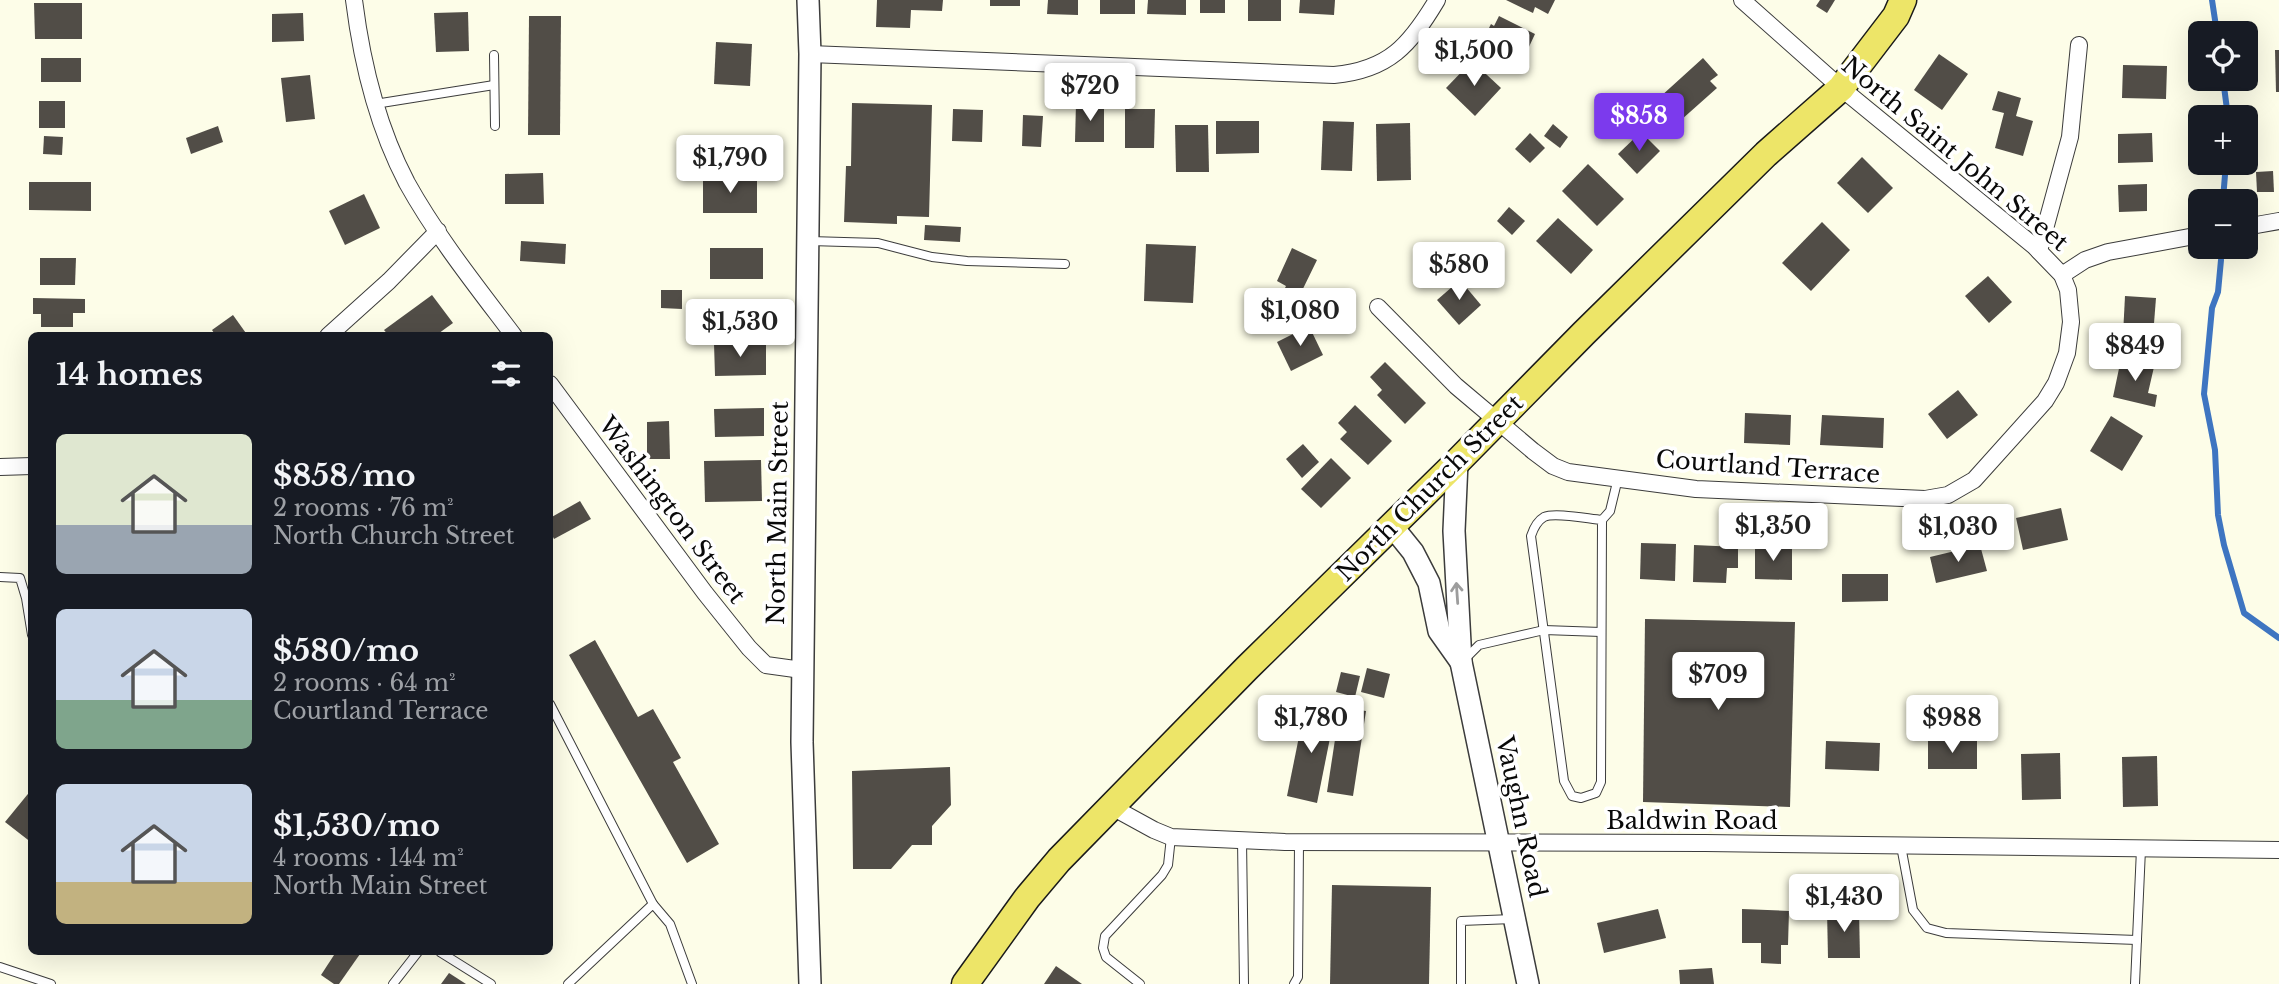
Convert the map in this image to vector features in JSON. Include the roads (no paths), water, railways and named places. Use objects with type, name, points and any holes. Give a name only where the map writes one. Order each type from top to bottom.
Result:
[{"type":"main road","name":"North Church Street","points":[[965,984],[1027,898],[1059,860],[1247,668],[1757,164],[1841,88],[1903,5]]},
{"type":"street","points":[[354,0],[362,58],[375,104],[407,182],[438,231],[511,332]]},
{"type":"street","name":"North Main Street","points":[[808,0],[810,54],[802,670],[810,984]]},
{"type":"street","points":[[810,54],[1334,75],[1369,69],[1393,56],[1418,33],[1437,0]]},
{"type":"street","name":"North Saint John Street","points":[[1742,0],[1841,88],[1984,203],[2062,275],[2085,260],[2108,252],[2188,237]]},
{"type":"street","points":[[2039,251],[2070,137],[2079,45]]},
{"type":"street","points":[[2258,225],[2279,221]]},
{"type":"street","points":[[332,332],[389,281],[438,231]]},
{"type":"street","name":"Courtland Terrace","points":[[1378,307],[1456,386],[1553,466],[1568,472],[1696,489],[1925,499],[1948,495],[1974,480],[2045,401],[2056,383],[2067,354],[2071,322],[2068,290],[2062,275]]},
{"type":"street","name":"Washington Street","points":[[553,388],[696,583],[749,648],[766,665],[802,670]]},
{"type":"street","name":"Vaughn Road","points":[[1457,462],[1455,557],[1461,662],[1528,984]]},
{"type":"street","points":[[0,467],[28,466]]},
{"type":"street","name":"Vaughn Road","points":[[1392,526],[1413,552],[1429,583],[1439,631],[1461,662]]},
{"type":"street","name":"Baldwin Road","points":[[1112,807],[1171,837],[1242,840],[2279,850]]},
{"type":"lane","points":[[494,55],[495,126]]},
{"type":"lane","points":[[375,104],[494,85]]},
{"type":"lane","points":[[807,241],[878,243],[932,257],[967,261],[1065,264]]},
{"type":"lane","points":[[1602,520],[1544,517],[1531,536],[1564,781],[1572,796],[1581,798],[1596,793],[1601,782],[1602,520],[1610,512],[1618,478]]},
{"type":"lane","points":[[0,577],[20,578],[28,610]]},
{"type":"lane","points":[[1461,662],[1479,645],[1544,630],[1601,632]]},
{"type":"lane","points":[[553,710],[653,904],[670,924],[692,984]]},
{"type":"lane","points":[[1140,984],[1107,957],[1103,948],[1105,936],[1162,875],[1168,865],[1171,837]]},
{"type":"lane","points":[[1242,840],[1244,984]]},
{"type":"lane","points":[[1294,984],[1298,977],[1299,842]]},
{"type":"lane","points":[[1901,846],[1913,909],[1927,928],[1946,933],[2137,940]]},
{"type":"lane","points":[[2136,984],[2141,849]]},
{"type":"lane","points":[[568,984],[653,904]]},
{"type":"lane","points":[[1461,984],[1461,921],[1516,919]]},
{"type":"lane","points":[[393,984],[416,955]]},
{"type":"lane","points":[[445,955],[491,984]]},
{"type":"lane","points":[[0,967],[51,984]]},
{"type":"waterway","points":[[2212,0],[2215,21]]},
{"type":"waterway","points":[[2225,91],[2226,105]]},
{"type":"waterway","points":[[2224,189],[2225,175]]},
{"type":"waterway","points":[[2221,260],[2218,292],[2212,308],[2204,394],[2215,450],[2218,515],[2244,613],[2279,638]]}]
